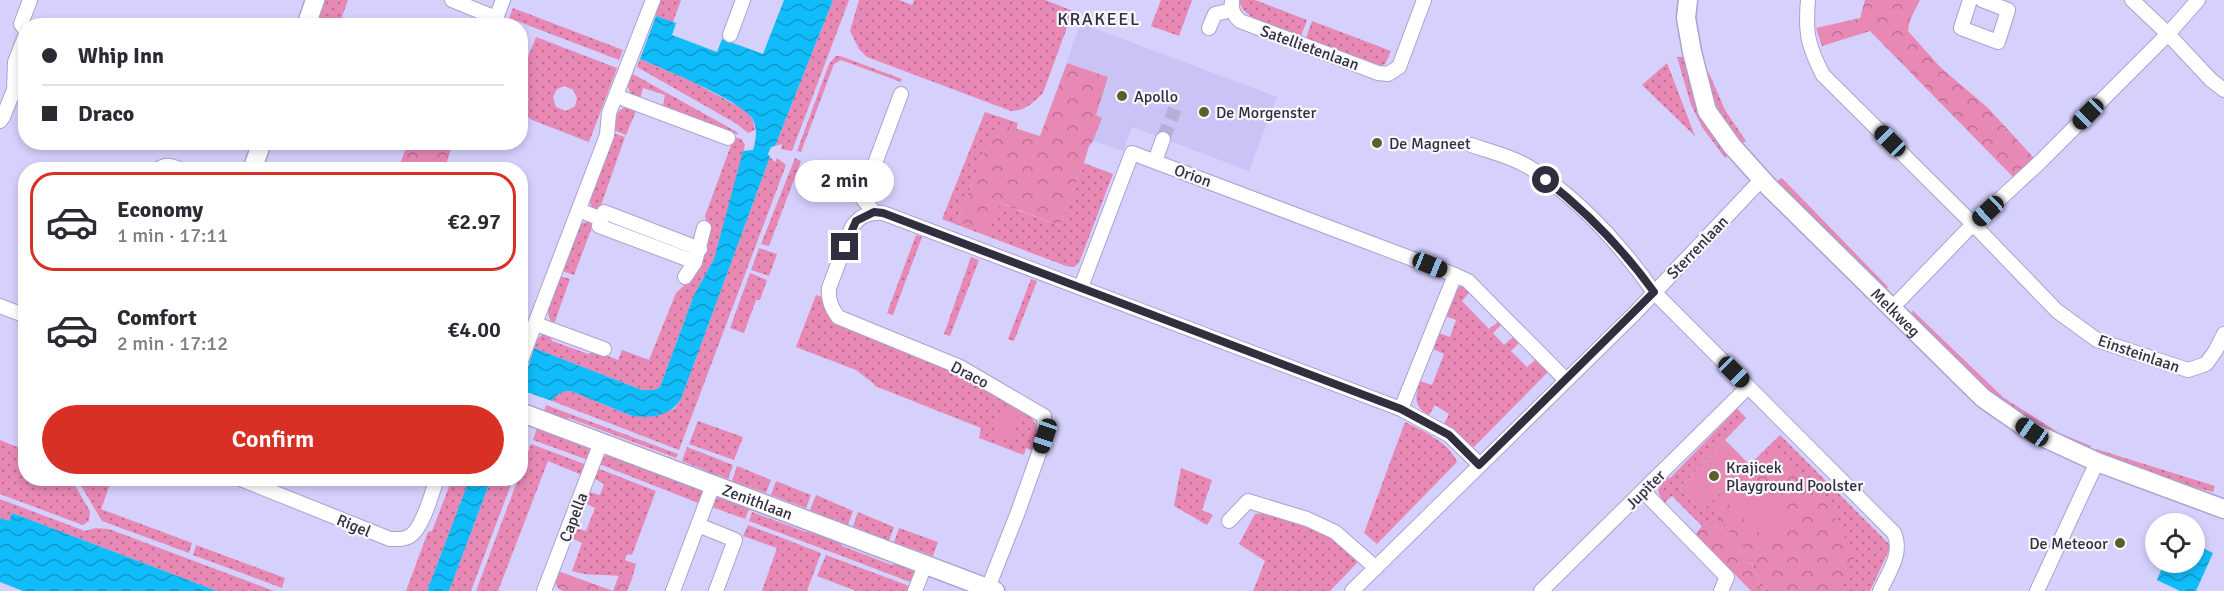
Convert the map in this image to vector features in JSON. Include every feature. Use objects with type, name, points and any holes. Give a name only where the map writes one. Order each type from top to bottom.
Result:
[{"type":"street","points":[[23,18],[30,0]]},
{"type":"street","points":[[309,18],[315,0]]},
{"type":"street","points":[[452,0],[496,18],[503,0]]},
{"type":"street","points":[[528,344],[607,135],[609,113],[653,0]]},
{"type":"street","points":[[730,35],[743,0]]},
{"type":"street","name":"Satellietenlaan","points":[[1209,28],[1215,14],[1232,5],[1235,16],[1240,21],[1378,73],[1388,74],[1394,72],[1402,58],[1424,0]]},
{"type":"street","name":"Melkweg","points":[[1688,0],[1686,18],[1707,111],[1736,151],[1983,398],[2032,432],[2097,462],[2224,509]]},
{"type":"street","name":"Einsteinlaan","points":[[1808,0],[1806,25],[1811,51],[1823,75],[1973,224],[2056,311],[2097,340],[2188,370],[2206,364],[2224,334]]},
{"type":"street","points":[[1970,0],[1961,28],[1998,42],[2008,10],[1982,0]]},
{"type":"street","points":[[2132,0],[2211,80],[2224,90]]},
{"type":"street","points":[[1893,307],[1973,224],[2040,162],[2168,34],[2198,0]]},
{"type":"street","points":[[0,121],[14,90],[15,63],[18,55]]},
{"type":"street","points":[[901,94],[862,198],[874,212],[883,213],[1081,287],[1401,409],[1449,435],[1479,465]]},
{"type":"street","points":[[616,96],[728,138]]},
{"type":"street","points":[[1155,161],[1163,139]]},
{"type":"street","points":[[1476,146],[1534,170],[1572,200],[1630,258],[1654,292],[1893,532],[1899,544],[1896,557],[1880,591]]},
{"type":"street","name":"Orion","points":[[1081,287],[1132,153],[1390,247],[1468,281],[1566,380]]},
{"type":"street","name":"Sterrenlaan","points":[[1352,591],[1654,292],[1762,179]]},
{"type":"street","points":[[579,210],[601,219],[599,226],[698,255]]},
{"type":"street","name":"Draco","points":[[874,212],[856,221],[852,227],[829,288],[828,297],[838,317],[960,367],[1044,416],[1045,436],[991,590]]},
{"type":"street","points":[[685,277],[698,255],[704,228]]},
{"type":"street","points":[[1401,409],[1455,275]]},
{"type":"street","points":[[0,306],[18,313]]},
{"type":"street","points":[[536,324],[604,349]]},
{"type":"street","name":"Jupiter","points":[[1541,591],[1748,387]]},
{"type":"street","name":"Zenithlaan","points":[[528,415],[991,590]]},
{"type":"street","name":"Capella","points":[[544,591],[601,442]]},
{"type":"street","points":[[2037,591],[2097,462]]},
{"type":"street","points":[[673,591],[713,485]]},
{"type":"street","name":"Rigel","points":[[258,486],[390,539],[401,539],[411,535],[419,526],[434,486]]},
{"type":"street","points":[[1643,492],[1727,577],[1721,591]]},
{"type":"street","points":[[1229,522],[1248,501],[1272,508],[1307,519],[1335,532],[1376,568]]},
{"type":"street","points":[[698,525],[735,540],[716,591]]},
{"type":"street","points":[[915,591],[925,565]]},
{"type":"shaded area","name":"De Morgenster","points":[[1080,23],[1277,97],[1249,171],[1132,127],[1123,151],[1093,141],[1102,118],[1095,115],[1108,77],[1067,63]]},
{"type":"green space","points":[[320,0],[348,0],[342,18],[314,18]]},
{"type":"green space","points":[[660,0],[681,0],[673,22],[656,16]]},
{"type":"green space","points":[[833,0],[849,0],[792,151],[781,149],[782,144],[775,146]]},
{"type":"green space","points":[[859,0],[899,0],[912,5],[914,0],[1045,0],[1073,11],[1043,93],[1025,108],[1011,111],[867,57],[859,49],[850,31]]},
{"type":"green space","points":[[1161,0],[1192,0],[1179,36],[1151,26]]},
{"type":"green space","points":[[1240,0],[1255,0],[1307,20],[1301,36],[1254,18],[1241,7]]},
{"type":"green space","points":[[1865,0],[1920,0],[1911,18],[1908,31],[1940,67],[1988,108],[2034,158],[2014,178],[1870,31],[1822,46],[1816,28],[1860,18]]},
{"type":"green space","points":[[513,8],[623,50],[619,60],[528,25],[528,18],[509,18]]},
{"type":"green space","points":[[1312,21],[1391,51],[1385,64],[1381,66],[1306,38]]},
{"type":"green space","points":[[536,37],[617,68],[589,142],[529,118],[528,57]],"holes":[[[565,86],[573,90],[577,98],[575,106],[566,111],[556,107],[553,97],[557,89]]]},
{"type":"green space","points":[[836,56],[902,79],[901,82],[841,60],[834,64],[801,152],[797,151],[829,64]]},
{"type":"green space","points":[[1677,57],[1683,57],[1695,100],[1729,155],[1725,158],[1702,127],[1691,105]]},
{"type":"green space","points":[[640,59],[691,81],[745,110],[753,120],[755,130],[748,133],[737,124],[637,67]]},
{"type":"green space","points":[[1067,63],[1108,77],[1096,115],[1102,118],[1089,146],[1060,226],[1001,203],[988,233],[957,221],[993,130],[1001,124],[1040,136]]},
{"type":"green space","points":[[1667,63],[1695,136],[1642,85]]},
{"type":"green space","points":[[1709,73],[1725,110],[1746,141],[1741,144],[1714,102],[1705,74]]},
{"type":"green space","points":[[633,74],[739,135],[663,106],[665,95],[643,88],[640,99],[631,95],[627,84]]},
{"type":"green space","points":[[628,106],[637,109],[626,135],[613,130],[618,112]]},
{"type":"green space","points":[[985,112],[1018,123],[1016,130],[986,148],[957,221],[1000,203],[1060,226],[1084,163],[1113,174],[1079,263],[1074,267],[942,219]]},
{"type":"green space","points":[[613,133],[625,137],[599,211],[593,209],[589,201]]},
{"type":"green space","points":[[734,137],[741,139],[745,145],[714,259],[694,295],[660,387],[654,390],[642,390],[534,348],[537,339],[543,334],[550,335],[552,341],[588,354],[595,351],[618,360],[622,350],[649,360],[676,293],[692,278],[703,262],[707,225],[705,216]]},
{"type":"green space","points":[[405,150],[450,150],[447,162],[401,162]]},
{"type":"green space","points":[[770,157],[775,162],[777,158],[786,165],[679,450],[552,401],[560,393],[571,391],[632,416],[674,409],[681,399]]},
{"type":"green space","points":[[795,158],[801,161],[769,246],[761,244]]},
{"type":"green space","points":[[1782,178],[1888,287],[1885,290],[1777,181]]},
{"type":"green space","points":[[594,222],[574,275],[562,271],[580,224]]},
{"type":"green space","points":[[916,235],[922,237],[893,315],[887,313]]},
{"type":"green space","points":[[759,248],[777,254],[769,276],[751,270]]},
{"type":"green space","points":[[971,257],[979,260],[950,336],[944,334]]},
{"type":"green space","points":[[750,273],[767,280],[760,300],[756,300],[744,333],[730,328]]},
{"type":"green space","points":[[560,276],[570,279],[554,324],[548,314],[548,307]]},
{"type":"green space","points":[[1031,279],[1037,281],[1014,341],[1008,339]]},
{"type":"green space","points":[[1462,286],[1469,293],[1462,301],[1489,329],[1498,322],[1501,325],[1493,333],[1504,345],[1513,337],[1519,343],[1511,351],[1527,367],[1535,360],[1548,372],[1474,447],[1468,445],[1444,424],[1449,414],[1435,405],[1429,415],[1420,408],[1417,401],[1420,381],[1432,385],[1444,354],[1433,349],[1439,333],[1450,337],[1456,320],[1445,316],[1456,288]]},
{"type":"green space","points":[[816,295],[822,297],[828,315],[838,324],[952,369],[1030,415],[1037,432],[1034,451],[1026,448],[1024,455],[979,438],[981,428],[875,386],[856,370],[796,347]]},
{"type":"green space","points":[[1912,310],[2004,398],[2059,433],[2091,446],[2088,451],[2061,440],[1998,401],[1913,318]]},
{"type":"green space","points":[[546,405],[678,454],[676,458],[569,418],[562,421],[543,414]]},
{"type":"green space","points":[[1735,406],[1746,418],[1679,488],[1702,511],[1780,435],[1891,546],[1870,591],[1766,591],[1760,586],[1752,564],[1712,520],[1702,526],[1672,496],[1663,504],[1658,490],[1664,478],[1670,478],[1732,414]]},
{"type":"green space","points":[[1002,407],[1019,412],[1010,442],[993,436]]},
{"type":"green space","points":[[698,421],[743,437],[734,460],[689,444]]},
{"type":"green space","points":[[1405,422],[1442,443],[1457,462],[1377,544],[1364,533]]},
{"type":"green space","points":[[538,425],[587,445],[590,452],[588,460],[533,440]]},
{"type":"green space","points":[[0,440],[18,447],[18,486],[75,486],[90,511],[89,521],[83,525],[0,494]]},
{"type":"green space","name":"Krajicek Playground Poolster","points":[[1725,440],[1750,465],[1702,511],[1679,488]]},
{"type":"green space","points":[[531,444],[587,465],[582,475],[548,461],[498,591],[476,591],[515,486],[528,486],[528,452]]},
{"type":"green space","points":[[687,447],[733,465],[728,479],[718,475],[710,477],[707,471],[682,461]]},
{"type":"green space","points":[[1769,448],[1834,511],[1837,526],[1856,553],[1839,591],[1771,591],[1745,549],[1709,507]]},
{"type":"green space","points":[[2096,449],[2215,486],[2213,492],[2175,482],[2094,453]]},
{"type":"green space","points":[[610,454],[702,489],[704,493],[701,504],[599,464],[603,457]]},
{"type":"green space","points":[[737,466],[771,480],[766,493],[732,481]]},
{"type":"green space","points":[[597,468],[656,491],[632,555],[627,554],[625,560],[636,564],[632,579],[572,571],[582,543],[571,538],[575,528],[586,531],[595,508],[585,503],[589,492],[600,495],[604,484],[593,478]]},
{"type":"green space","points":[[1181,468],[1212,480],[1202,510],[1213,515],[1207,525],[1174,506]]},
{"type":"green space","points":[[1747,473],[1792,515],[1768,541],[1723,499]]},
{"type":"green space","points":[[776,481],[811,495],[806,508],[771,495]]},
{"type":"green space","points":[[81,486],[109,486],[101,509],[192,543],[189,553],[102,521]]},
{"type":"green space","points":[[449,486],[467,486],[427,591],[406,591],[428,532],[432,531]]},
{"type":"green space","points":[[488,486],[510,486],[471,591],[449,591]]},
{"type":"green space","points":[[816,495],[853,511],[848,525],[834,519],[824,520],[822,515],[810,510]]},
{"type":"green space","points":[[722,496],[751,505],[745,519],[712,507],[716,499]]},
{"type":"green space","points":[[0,499],[85,531],[96,528],[109,529],[274,591],[217,591],[12,513],[9,521],[0,518]]},
{"type":"green space","points":[[752,512],[806,532],[814,529],[839,538],[842,546],[892,565],[899,561],[910,566],[915,572],[913,583],[749,521]]},
{"type":"green space","points":[[858,512],[894,527],[889,541],[853,526]]},
{"type":"green space","points":[[1266,513],[1304,524],[1331,537],[1351,553],[1357,563],[1330,591],[1253,591],[1265,561],[1239,544],[1255,514]]},
{"type":"green space","points":[[1712,520],[1752,564],[1760,586],[1766,591],[1751,591],[1696,534],[1702,526]]},
{"type":"green space","points":[[748,525],[821,553],[807,591],[762,591],[777,548],[743,536]]},
{"type":"green space","points":[[899,528],[938,542],[933,556],[894,542]]},
{"type":"green space","points":[[196,545],[285,578],[282,588],[193,555]]},
{"type":"green space","points":[[826,555],[912,587],[910,591],[856,591],[817,576]]},
{"type":"green space","points":[[558,571],[613,591],[563,591],[556,585]]},
{"type":"green space","points":[[619,575],[632,579],[627,591],[613,591]]},
{"type":"water","points":[[784,0],[833,0],[775,146],[771,147],[768,154],[770,157],[681,399],[665,413],[639,417],[571,391],[560,393],[552,401],[528,392],[528,367],[534,348],[642,390],[654,390],[660,387],[694,295],[714,259],[743,151],[753,150],[756,130],[752,118],[744,111],[700,86],[640,59],[656,16],[676,23],[672,35],[717,52],[722,39],[763,54]]},
{"type":"water","points":[[467,486],[488,486],[449,591],[427,591]]},
{"type":"water","points":[[12,513],[217,591],[23,591],[0,582],[0,518],[9,521]]},
{"type":"water","points":[[2205,549],[2213,553],[2205,571]]},
{"type":"water","points":[[2160,573],[2204,573],[2196,591],[2180,591],[2157,580]]},
{"type":"tunnel","points":[[1163,139],[1175,109]]},
{"type":"place","name":"Apollo","points":[[1122,96]]},
{"type":"place","name":"De Morgenster","points":[[1204,112]]},
{"type":"place","name":"De Magneet","points":[[1377,143]]},
{"type":"place","name":"Krajicek Playground Poolster","points":[[1714,476]]},
{"type":"place","name":"De Meteoor","points":[[2120,543]]},
{"type":"district","name":"KRAKEEL","points":[[1099,19]]},
{"type":"route","points":[[845,247],[856,221],[874,212],[883,213],[1401,409],[1449,435],[1479,465],[1654,292],[1630,258],[1572,200],[1546,180]]}]
